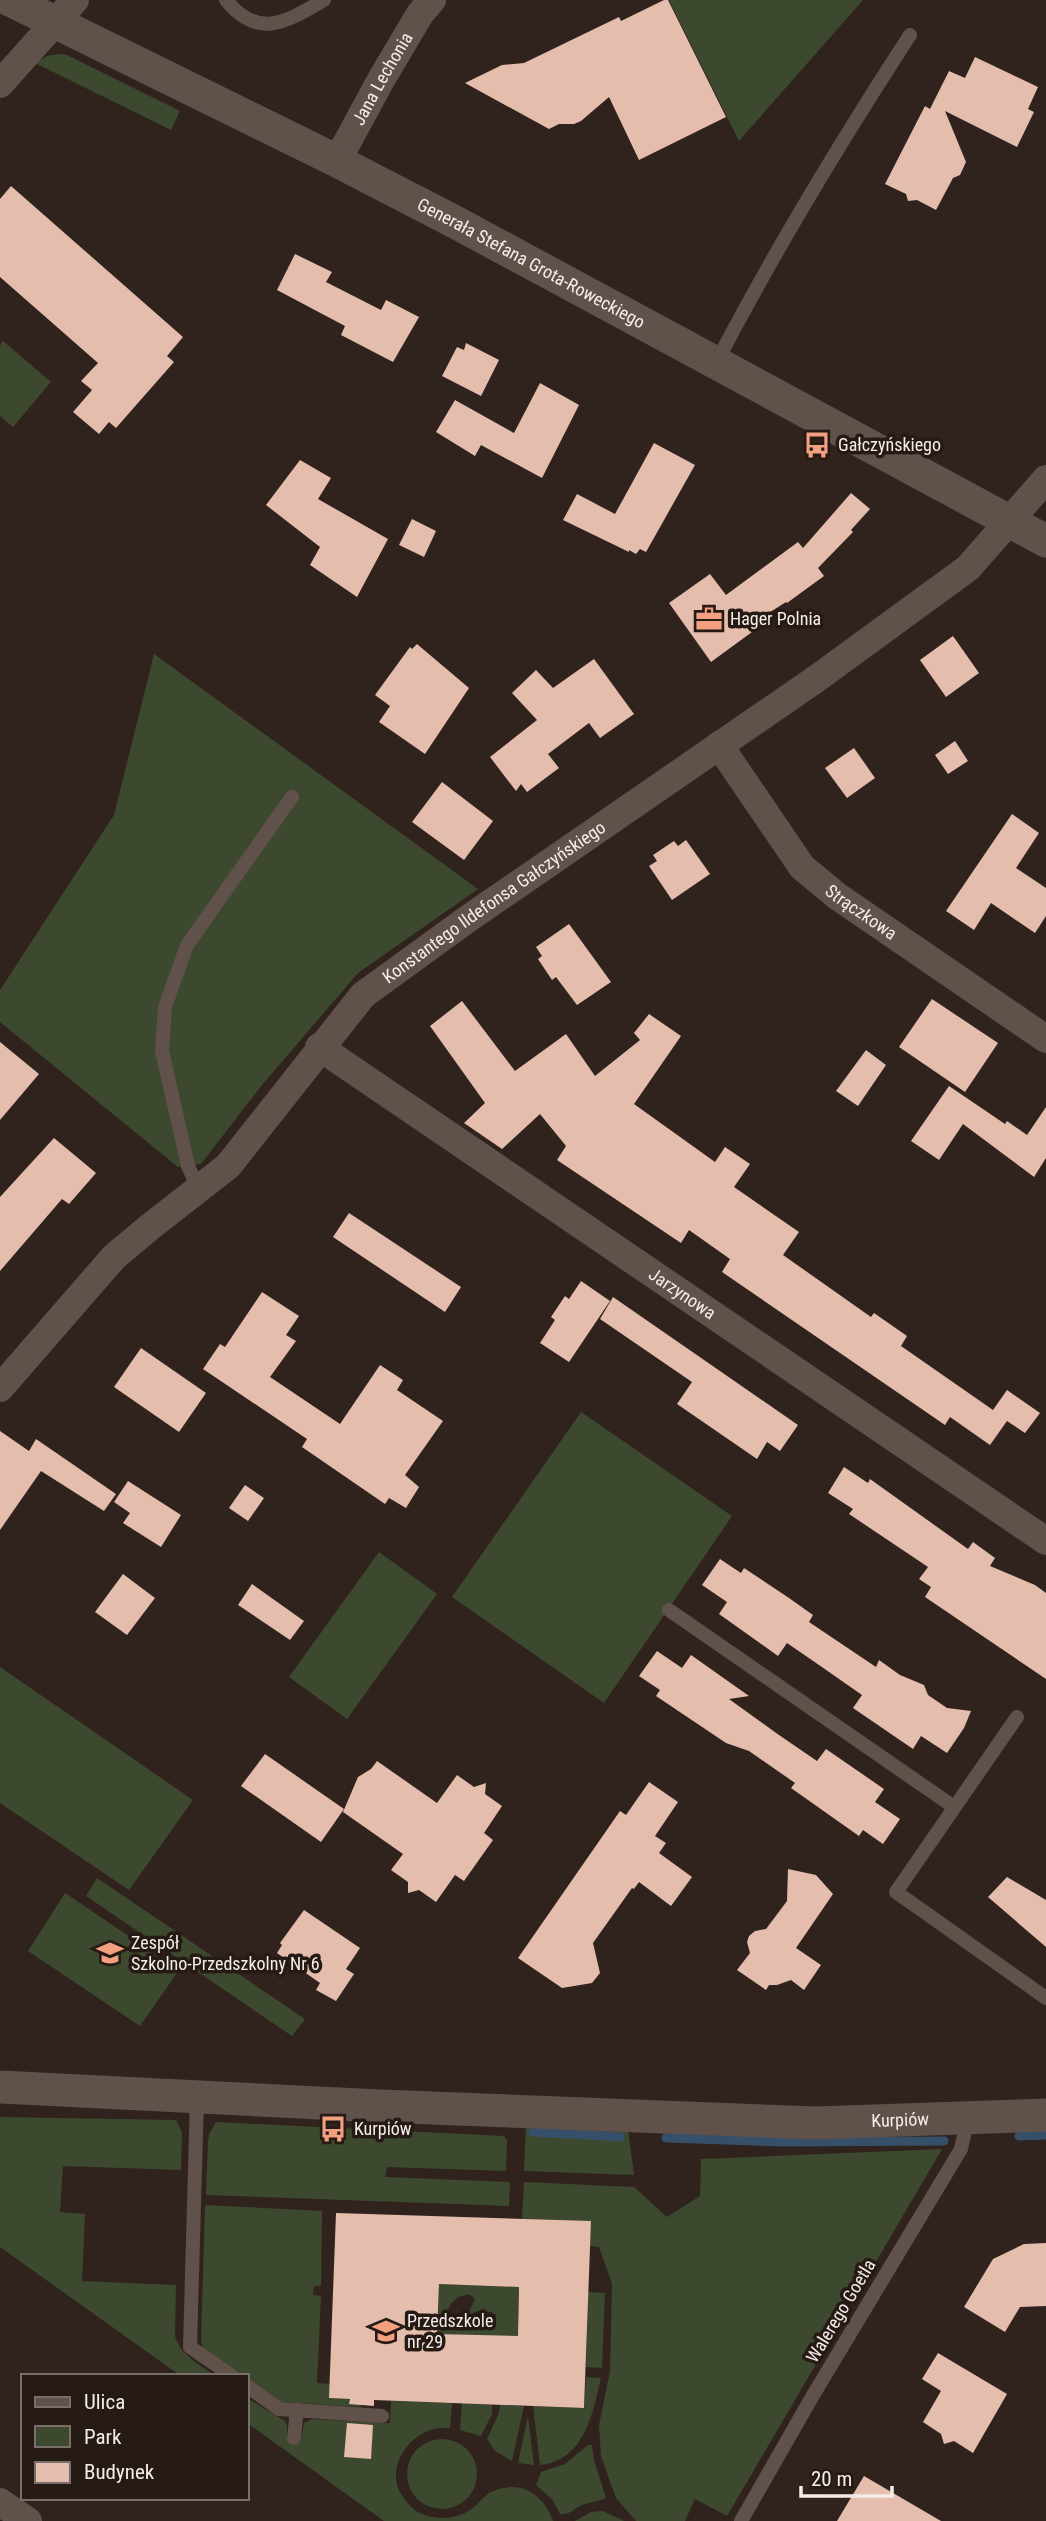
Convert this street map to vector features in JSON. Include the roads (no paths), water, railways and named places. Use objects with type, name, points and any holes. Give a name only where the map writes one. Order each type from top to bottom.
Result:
[{"type":"street","name":"Generała Stefana Grota-Roweckiego","points":[[10,0],[65,11],[337,161],[1046,541]]},
{"type":"street","name":"Jana Lechonia","points":[[337,161],[382,78],[420,14],[432,0]]},
{"type":"street","points":[[0,84],[65,11]]},
{"type":"street","name":"Konstantego Ildefonsa Gałczyńskiego","points":[[0,1388],[114,1257],[228,1166],[319,1047],[363,995],[816,679],[968,568],[1046,479]]},
{"type":"street","name":"Strączkowa","points":[[719,745],[802,867],[837,897],[1046,1039]]},
{"type":"street","name":"Jarzynowa","points":[[319,1047],[1046,1541]]},
{"type":"street","name":"Kurpiów","points":[[0,2087],[197,2098],[816,2123],[1046,2115]]},
{"type":"street","points":[[0,2502],[28,2521]]},
{"type":"lane","points":[[226,0],[238,15],[257,24],[290,20],[324,0]]},
{"type":"lane","points":[[716,363],[860,111],[910,35]]},
{"type":"lane","points":[[199,1190],[188,1166],[162,1051],[165,1007],[187,945],[292,797]]},
{"type":"lane","points":[[668,1610],[954,1807]]},
{"type":"lane","points":[[1017,1717],[896,1892],[1046,1998]]},
{"type":"lane","points":[[197,2098],[190,2347],[229,2374]]},
{"type":"lane","name":"Walerego Goetla","points":[[741,2521],[961,2149],[968,2118]]},
{"type":"lane","points":[[248,2387],[279,2409],[382,2416]]},
{"type":"lane","points":[[295,2438],[297,2410]]},
{"type":"waterway","points":[[533,2132],[620,2137]]},
{"type":"waterway","points":[[1019,2136],[1046,2135]]},
{"type":"waterway","points":[[666,2138],[783,2142],[944,2141]]},
{"type":"place","name":"Gałczyńskiego","points":[[817,445]]},
{"type":"place","name":"Hager Polnia","points":[[709,619]]},
{"type":"place","name":"Zespół Szkolno-Przedszkolny Nr 6","points":[[110,1953]]},
{"type":"place","name":"Kurpiów","points":[[333,2129]]},
{"type":"place","name":"Przedszkole nr 29","points":[[386,2331]]}]
